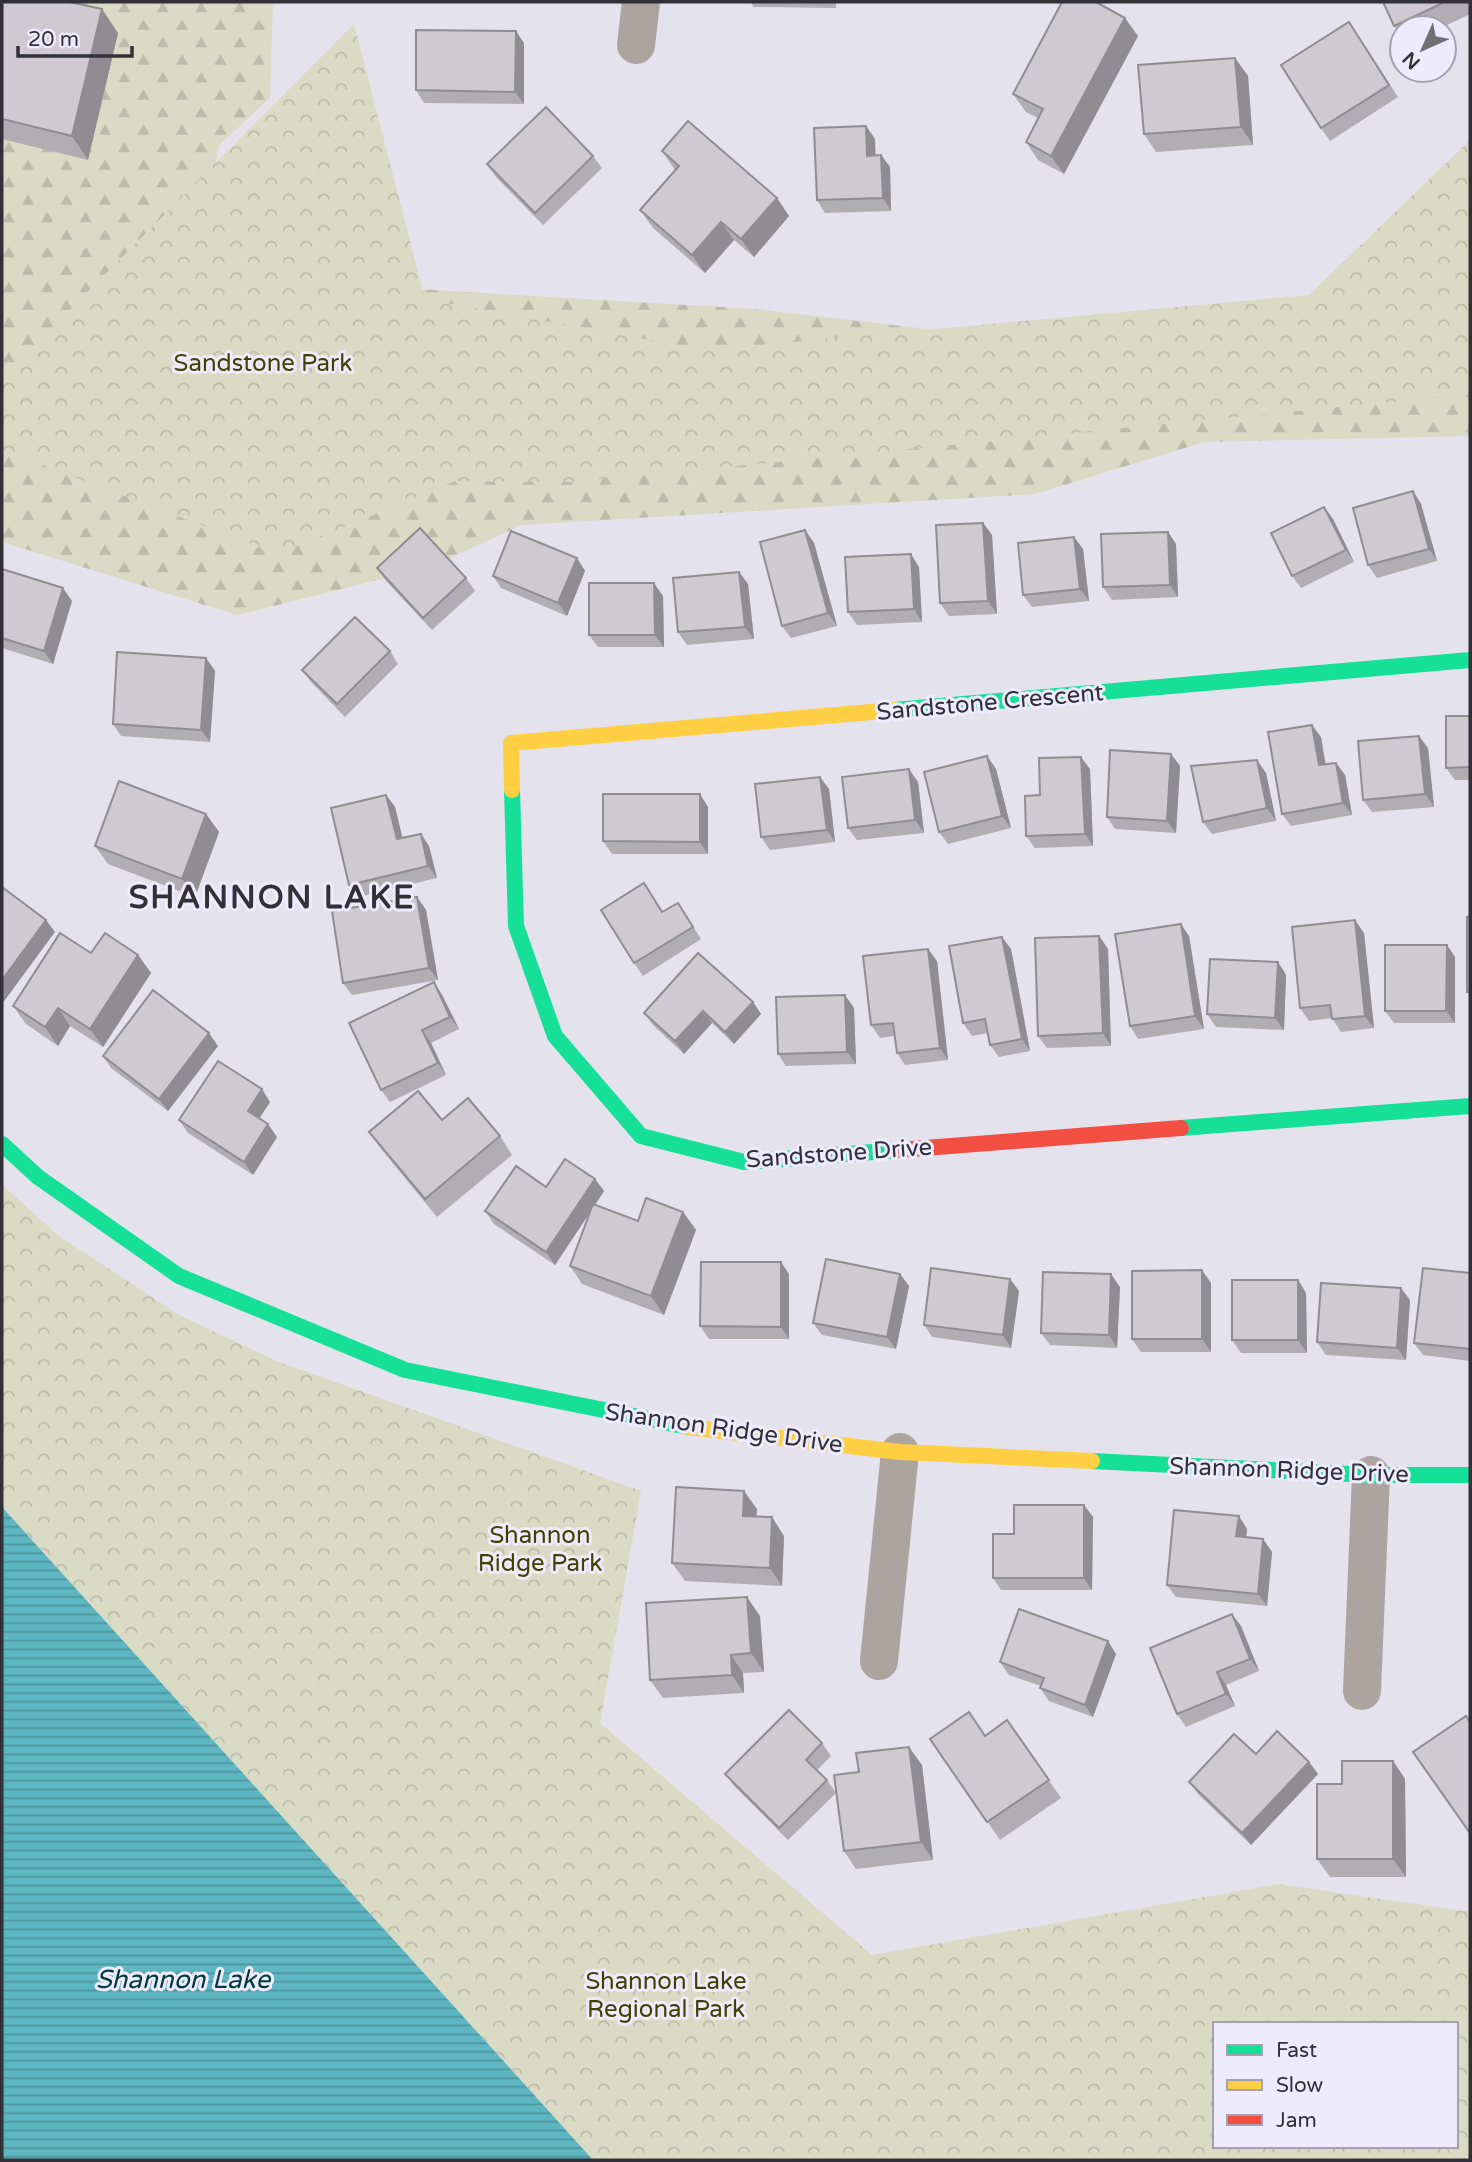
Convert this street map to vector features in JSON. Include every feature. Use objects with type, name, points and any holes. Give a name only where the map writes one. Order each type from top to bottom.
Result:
[{"type":"street","points":[[636,45],[642,2]]},
{"type":"street","name":"Sandstone Crescent","points":[[511,743],[1470,660]]},
{"type":"street","name":"Sandstone Drive","points":[[511,743],[516,926],[555,1036],[640,1136],[744,1162],[1470,1106]]},
{"type":"street","name":"Shannon Ridge Drive","points":[[2,1144],[38,1177],[178,1276],[405,1370],[661,1424],[900,1452],[1371,1475],[1470,1475]]},
{"type":"street","points":[[879,1661],[900,1452]]},
{"type":"street","points":[[1362,1690],[1371,1475]]},
{"type":"green space","points":[[2,2],[273,2],[270,98],[219,145],[210,196],[297,282],[755,309],[1161,356],[1470,237],[1470,436],[1204,442],[1035,494],[522,525],[430,567],[237,615],[2,542]]},
{"type":"green space","name":"Sandstone Park","points":[[354,24],[425,299],[704,350],[1309,295],[1470,140],[1470,394],[574,482],[455,481],[278,554],[2,450],[2,378]]},
{"type":"green space","name":"Shannon Lake Regional Park","points":[[2,1185],[60,1237],[181,1316],[279,1362],[641,1491],[600,1723],[872,1955],[1279,1884],[1470,1912],[1470,2160],[593,2160],[2,1507]]},
{"type":"water","name":"Shannon Lake","points":[[2,1507],[593,2160],[2,2160]]},
{"type":"building","points":[[2,2],[70,2],[102,9],[72,136],[2,119]]},
{"type":"building","points":[[1062,2],[1096,2],[1125,18],[1051,156],[1026,142],[1043,109],[1013,94]]},
{"type":"building","points":[[1383,2],[1445,2],[1420,14],[1388,14]]},
{"type":"building","points":[[1349,22],[1389,85],[1321,128],[1281,65]]},
{"type":"building","points":[[416,30],[516,31],[515,92],[416,90]]},
{"type":"building","points":[[1235,58],[1241,127],[1144,134],[1138,65]]},
{"type":"building","points":[[546,107],[593,156],[535,213],[487,164]]},
{"type":"building","points":[[688,121],[777,198],[741,239],[721,222],[692,255],[640,210],[679,166],[662,151]]},
{"type":"building","points":[[866,126],[867,156],[881,155],[883,198],[817,200],[814,128]]},
{"type":"building","points":[[1413,491],[1429,549],[1368,565],[1353,508]]},
{"type":"building","points":[[1324,507],[1346,550],[1292,576],[1271,533]]},
{"type":"building","points":[[983,523],[988,601],[940,603],[936,525]]},
{"type":"building","points":[[420,528],[466,578],[423,618],[377,568]]},
{"type":"building","points":[[805,530],[828,613],[782,626],[760,542]]},
{"type":"building","points":[[511,531],[577,558],[558,603],[493,576]]},
{"type":"building","points":[[1168,532],[1170,585],[1103,587],[1101,534]]},
{"type":"building","points":[[1074,537],[1080,589],[1023,595],[1018,543]]},
{"type":"building","points":[[911,554],[914,609],[848,612],[845,557]]},
{"type":"building","points":[[2,569],[63,588],[44,651],[2,638]]},
{"type":"building","points":[[739,572],[745,627],[678,632],[673,578]]},
{"type":"building","points":[[589,583],[654,583],[655,635],[589,635]]},
{"type":"building","points":[[355,617],[390,651],[337,704],[302,670]]},
{"type":"building","points":[[117,652],[206,658],[201,730],[113,724]]},
{"type":"building","points":[[1446,716],[1470,716],[1470,767],[1446,768]]},
{"type":"building","points":[[1312,725],[1319,765],[1336,763],[1343,803],[1282,814],[1268,732]]},
{"type":"building","points":[[1419,736],[1425,794],[1363,800],[1358,741]]},
{"type":"building","points":[[1110,750],[1171,754],[1167,821],[1107,817]]},
{"type":"building","points":[[987,756],[1002,816],[939,832],[924,772]]},
{"type":"building","points":[[1081,757],[1085,834],[1026,836],[1025,796],[1040,795],[1039,758]]},
{"type":"building","points":[[1257,760],[1267,808],[1203,822],[1191,766]]},
{"type":"building","points":[[909,769],[915,820],[848,828],[842,777]]},
{"type":"building","points":[[820,777],[827,830],[761,837],[755,784]]},
{"type":"building","points":[[119,781],[206,814],[182,879],[95,846]]},
{"type":"building","points":[[603,794],[700,794],[700,842],[603,841]]},
{"type":"building","points":[[386,795],[397,839],[421,834],[428,866],[349,885],[331,808]]},
{"type":"building","points":[[644,883],[662,912],[678,903],[693,927],[634,963],[601,910]]},
{"type":"building","points":[[2,887],[46,920],[2,980]]},
{"type":"building","points":[[417,897],[429,968],[343,983],[332,911]]},
{"type":"building","points":[[1467,917],[1470,917],[1470,992],[1467,992]]},
{"type":"building","points":[[1355,920],[1365,1016],[1332,1019],[1330,1005],[1300,1008],[1292,927]]},
{"type":"building","points":[[1181,924],[1195,1016],[1130,1026],[1115,934]]},
{"type":"building","points":[[60,933],[91,953],[105,933],[138,955],[90,1029],[58,1008],[45,1027],[13,1006]]},
{"type":"building","points":[[1099,936],[1103,1033],[1038,1036],[1035,938]]},
{"type":"building","points":[[1002,937],[1022,1039],[990,1045],[985,1019],[963,1023],[949,946]]},
{"type":"building","points":[[1385,945],[1447,945],[1446,1011],[1385,1011]]},
{"type":"building","points":[[928,949],[940,1048],[897,1053],[893,1023],[871,1025],[863,956]]},
{"type":"building","points":[[698,953],[753,1002],[725,1032],[703,1011],[675,1041],[644,1013]]},
{"type":"building","points":[[1210,959],[1278,962],[1275,1018],[1207,1014]]},
{"type":"building","points":[[434,982],[450,1017],[422,1030],[438,1063],[381,1090],[349,1023]]},
{"type":"building","points":[[153,990],[209,1033],[159,1099],[103,1056]]},
{"type":"building","points":[[845,995],[847,1052],[778,1054],[776,997]]},
{"type":"building","points":[[218,1061],[262,1089],[248,1111],[268,1124],[244,1162],[179,1120]]},
{"type":"building","points":[[418,1091],[442,1120],[468,1098],[500,1136],[425,1199],[369,1132]]},
{"type":"building","points":[[565,1159],[595,1179],[546,1252],[485,1211],[516,1166],[546,1187]]},
{"type":"building","points":[[646,1198],[683,1212],[651,1296],[570,1266],[593,1204],[638,1221]]},
{"type":"building","points":[[826,1259],[900,1274],[887,1337],[813,1323]]},
{"type":"building","points":[[701,1262],[781,1262],[781,1327],[700,1326]]},
{"type":"building","points":[[931,1268],[1010,1279],[1003,1335],[924,1325]]},
{"type":"building","points":[[1423,1268],[1470,1273],[1470,1349],[1414,1343]]},
{"type":"building","points":[[1202,1270],[1202,1339],[1132,1339],[1132,1271]]},
{"type":"building","points":[[1043,1272],[1111,1274],[1109,1335],[1041,1333]]},
{"type":"building","points":[[1232,1280],[1298,1280],[1298,1340],[1232,1340]]},
{"type":"building","points":[[1321,1283],[1401,1288],[1397,1348],[1317,1342]]},
{"type":"building","points":[[676,1487],[744,1491],[743,1516],[772,1517],[770,1568],[672,1563]]},
{"type":"building","points":[[1014,1505],[1084,1505],[1084,1578],[993,1578],[993,1534],[1014,1534]]},
{"type":"building","points":[[1174,1510],[1239,1516],[1236,1536],[1263,1539],[1258,1594],[1167,1585]]},
{"type":"building","points":[[747,1597],[751,1653],[731,1655],[732,1675],[650,1680],[646,1603]]},
{"type":"building","points":[[1019,1609],[1108,1641],[1085,1705],[1040,1688],[1044,1678],[1000,1662]]},
{"type":"building","points":[[1232,1614],[1250,1659],[1217,1672],[1226,1694],[1177,1714],[1150,1648]]},
{"type":"building","points":[[789,1710],[822,1743],[806,1760],[827,1780],[779,1828],[725,1774]]},
{"type":"building","points":[[969,1712],[985,1736],[1007,1720],[1049,1780],[987,1822],[930,1739]]},
{"type":"building","points":[[1466,1716],[1470,1722],[1470,1833],[1413,1752]]},
{"type":"building","points":[[1277,1731],[1309,1762],[1242,1833],[1189,1782],[1234,1734],[1256,1754]]},
{"type":"building","points":[[909,1747],[921,1842],[844,1851],[834,1775],[859,1772],[856,1753]]},
{"type":"building","points":[[1342,1761],[1393,1761],[1393,1859],[1317,1859],[1317,1784],[1342,1784]]},
{"type":"traffic: fast","points":[[894,710],[1470,660]]},
{"type":"traffic: fast","points":[[512,790],[516,926],[555,1036],[641,1136],[744,1162],[899,1150]]},
{"type":"traffic: fast","points":[[1181,1128],[1470,1106]]},
{"type":"traffic: fast","points":[[2,1144],[38,1177],[179,1276],[405,1370],[688,1427]]},
{"type":"traffic: fast","points":[[1092,1461],[1371,1475],[1470,1475]]},
{"type":"traffic: slow","points":[[512,790],[511,743],[894,710]]},
{"type":"traffic: slow","points":[[688,1427],[900,1452],[1092,1461]]},
{"type":"traffic: jam","points":[[899,1150],[1181,1128]]},
{"type":"district","name":"SHANNON LAKE","points":[[272,897]]},
{"type":"park label","name":"Shannon Ridge Park","points":[[540,1549]]}]
